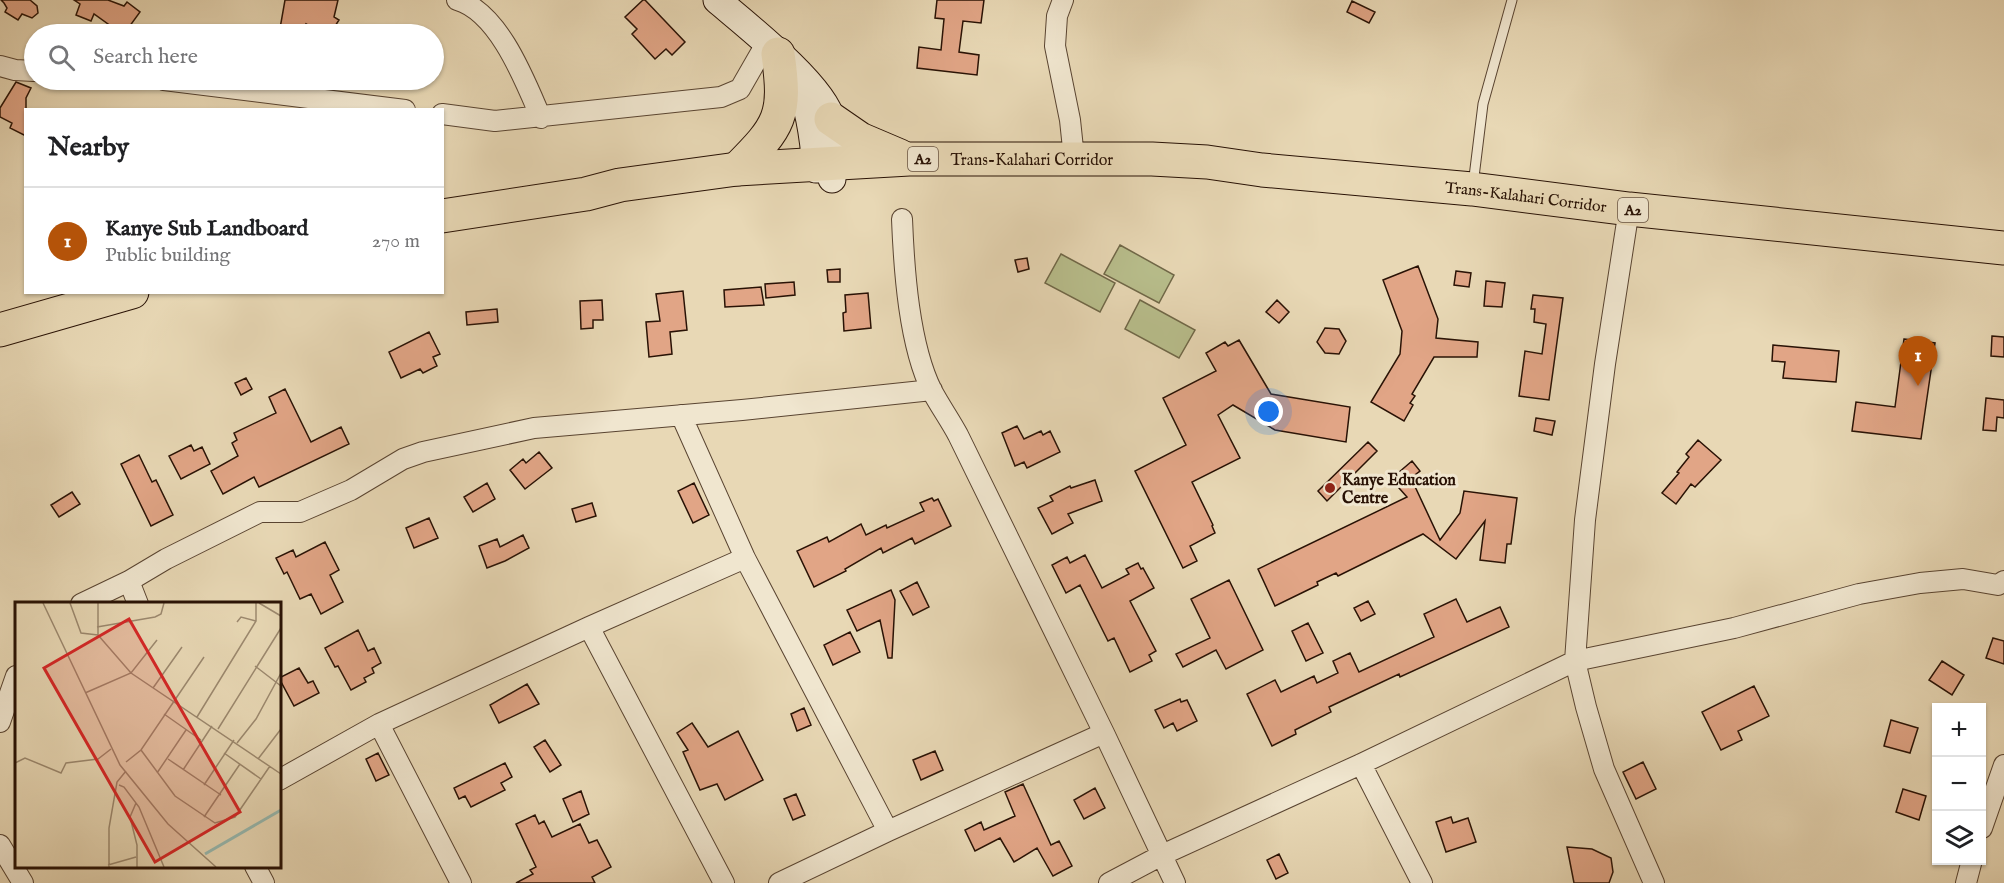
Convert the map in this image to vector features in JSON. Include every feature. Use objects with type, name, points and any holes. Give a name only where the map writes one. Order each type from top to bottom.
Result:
[{"type":"highway","points":[[737,169],[765,141],[777,122],[782,90],[779,54]]},
{"type":"highway","points":[[831,119],[860,139],[909,159]]},
{"type":"highway","name":"Trans-Kalahari Corridor","points":[[586,194],[613,196],[708,192],[909,159],[1152,159],[1207,162],[1262,170],[1472,189],[1629,209],[2004,248]]},
{"type":"highway","name":"Trans-Kalahari Corridor","points":[[444,216],[586,194],[620,184],[737,169],[964,174],[1215,174],[1262,170]]},
{"type":"highway","points":[[0,330],[125,294]]},
{"type":"street","points":[[457,0],[479,12],[501,37],[541,118]]},
{"type":"street","points":[[717,0],[779,54],[822,100],[831,119],[824,172]]},
{"type":"street","points":[[1063,0],[1057,16],[1055,46],[1070,120],[1074,158]]},
{"type":"street","points":[[444,114],[495,121],[541,118],[721,97],[740,89],[779,54]]},
{"type":"street","points":[[779,54],[804,94],[812,133],[824,172]]},
{"type":"street","points":[[0,66],[24,70]]},
{"type":"street","points":[[244,90],[389,108]]},
{"type":"street","points":[[1629,209],[1605,364],[1585,520],[1575,661],[1604,769],[1654,883]]},
{"type":"street","points":[[902,219],[911,322],[932,390],[958,435],[1175,883]]},
{"type":"street","points":[[85,602],[260,512],[300,512],[351,490],[403,459],[423,452],[534,428],[932,390]]},
{"type":"street","points":[[681,415],[745,558],[888,831]]},
{"type":"street","points":[[280,779],[379,724],[745,558]]},
{"type":"street","points":[[1109,883],[1162,855],[1361,764],[1575,661],[1734,628],[1859,594],[1920,583],[1963,579],[1998,585],[2004,581]]},
{"type":"street","points":[[129,581],[137,602]]},
{"type":"street","points":[[589,627],[724,883]]},
{"type":"street","points":[[0,722],[15,679]]},
{"type":"street","points":[[379,724],[461,883]]},
{"type":"street","points":[[779,883],[1104,733]]},
{"type":"street","points":[[1361,764],[1422,883]]},
{"type":"street","points":[[1986,817],[2004,765]]},
{"type":"street","points":[[0,845],[22,883]]},
{"type":"street","points":[[1966,883],[1971,865]]},
{"type":"street","points":[[256,868],[264,883]]},
{"type":"lane","points":[[1472,189],[1483,104],[1512,0]]},
{"type":"green space","points":[[1120,245],[1174,275],[1159,303],[1104,274]]},
{"type":"green space","points":[[1061,254],[1115,283],[1100,312],[1045,283]]},
{"type":"green space","points":[[1140,300],[1195,330],[1179,358],[1125,329]]},
{"type":"building","points":[[1,0],[30,0],[37,6],[38,13],[32,18],[22,14],[18,20],[5,12],[7,8]]},
{"type":"building","points":[[74,0],[108,0],[124,6],[127,2],[140,12],[131,24],[108,24],[94,14],[91,21],[76,15],[80,4]]},
{"type":"building","points":[[285,0],[338,0],[334,17],[339,20],[336,24],[281,24]]},
{"type":"building","points":[[643,0],[685,42],[672,55],[666,49],[655,59],[632,34],[637,29],[625,17]]},
{"type":"building","points":[[937,0],[984,0],[981,23],[963,21],[959,52],[979,55],[977,75],[917,68],[919,47],[941,50],[944,19],[935,18]]},
{"type":"building","points":[[1352,1],[1375,12],[1369,23],[1347,12]]},
{"type":"building","points":[[16,82],[24,85],[24,90],[30,90],[26,98],[26,108],[24,108],[24,135],[10,128],[12,123],[0,117],[0,108]]},
{"type":"building","points":[[1027,258],[1029,269],[1018,272],[1015,260]]},
{"type":"building","points":[[1418,266],[1438,319],[1436,338],[1478,342],[1477,357],[1434,357],[1412,394],[1415,396],[1410,403],[1413,405],[1404,421],[1371,402],[1400,354],[1402,331],[1383,280]]},
{"type":"building","points":[[840,269],[840,282],[828,282],[827,270]]},
{"type":"building","points":[[1456,271],[1471,273],[1469,287],[1454,285]]},
{"type":"building","points":[[1486,281],[1505,283],[1502,307],[1484,306]]},
{"type":"building","points":[[794,282],[795,295],[766,298],[765,284]]},
{"type":"building","points":[[761,287],[764,305],[725,307],[724,290]]},
{"type":"building","points":[[683,291],[687,330],[670,332],[672,354],[649,357],[646,322],[660,321],[656,294]]},
{"type":"building","points":[[868,293],[871,328],[844,331],[845,295]]},
{"type":"building","points":[[1533,295],[1563,298],[1549,400],[1519,396],[1525,351],[1542,354],[1546,324],[1534,322],[1535,309],[1531,309]]},
{"type":"building","points":[[602,300],[603,320],[593,320],[593,328],[581,329],[580,301]]},
{"type":"building","points":[[1277,300],[1289,312],[1279,323],[1266,312]]},
{"type":"building","points":[[497,309],[498,322],[467,325],[466,312]]},
{"type":"building","points":[[1325,328],[1339,329],[1346,341],[1339,354],[1325,353],[1317,342]]},
{"type":"building","points":[[429,332],[440,354],[433,357],[437,366],[423,373],[420,369],[401,378],[389,352]]},
{"type":"building","points":[[1992,336],[2004,337],[2004,357],[1991,356]]},
{"type":"building","points":[[1904,339],[1935,343],[1921,439],[1852,431],[1856,402],[1895,407]]},
{"type":"building","points":[[1239,340],[1271,394],[1350,407],[1346,442],[1275,430],[1233,405],[1218,415],[1240,458],[1192,482],[1215,533],[1190,546],[1197,561],[1183,568],[1135,471],[1186,445],[1163,398],[1216,371],[1206,353],[1225,342],[1228,346]]},
{"type":"building","points":[[1773,345],[1839,351],[1836,382],[1783,378],[1785,362],[1772,361]]},
{"type":"building","points":[[246,378],[252,389],[241,395],[235,383]]},
{"type":"building","points":[[285,389],[311,442],[341,427],[349,444],[259,487],[254,477],[223,494],[211,471],[238,456],[232,443],[237,440],[234,433],[276,413],[269,397]]},
{"type":"building","points":[[1986,398],[2004,400],[2004,418],[1997,417],[1996,431],[1983,430]]},
{"type":"building","points":[[1536,418],[1555,421],[1552,435],[1534,431]]},
{"type":"building","points":[[1017,426],[1024,439],[1041,431],[1043,435],[1050,431],[1060,452],[1027,468],[1024,462],[1015,466],[1002,433]]},
{"type":"building","points":[[1698,440],[1721,460],[1695,487],[1691,484],[1676,504],[1662,493],[1679,473],[1677,472],[1689,457],[1686,454]]},
{"type":"building","points":[[1368,442],[1377,451],[1327,501],[1318,491]]},
{"type":"building","points":[[191,445],[194,451],[202,447],[210,464],[181,479],[169,456]]},
{"type":"building","points":[[539,452],[552,468],[525,489],[510,470],[523,459],[526,463]]},
{"type":"building","points":[[139,455],[152,482],[156,480],[173,515],[151,526],[121,464]]},
{"type":"building","points":[[1412,461],[1420,471],[1411,478],[1440,540],[1460,513],[1464,491],[1517,498],[1511,544],[1507,544],[1505,563],[1480,560],[1485,521],[1456,559],[1423,534],[1338,576],[1336,573],[1317,582],[1318,585],[1275,606],[1258,569],[1407,497],[1391,479]]},
{"type":"building","points":[[1095,480],[1102,501],[1068,514],[1073,523],[1052,534],[1038,508],[1053,501],[1050,496],[1070,486],[1071,488]]},
{"type":"building","points":[[487,483],[495,499],[473,512],[464,497]]},
{"type":"building","points":[[694,483],[709,515],[693,523],[678,491]]},
{"type":"building","points":[[72,492],[80,504],[59,517],[51,505]]},
{"type":"building","points":[[932,498],[934,501],[938,499],[951,526],[915,544],[912,538],[883,553],[881,548],[845,569],[846,571],[814,587],[797,551],[827,537],[829,542],[861,524],[866,535],[886,525],[887,528],[924,511],[920,503]]},
{"type":"building","points":[[592,503],[596,516],[576,522],[572,509]]},
{"type":"building","points":[[429,518],[438,538],[414,548],[406,528]]},
{"type":"building","points":[[523,535],[529,548],[487,568],[479,546],[497,539],[500,547]]},
{"type":"building","points":[[325,542],[339,570],[330,575],[343,602],[321,614],[311,594],[300,599],[287,572],[284,574],[276,558],[293,550],[296,557]]},
{"type":"building","points":[[1085,555],[1102,588],[1129,574],[1126,569],[1138,563],[1141,569],[1143,568],[1154,588],[1130,601],[1156,651],[1149,655],[1152,661],[1130,672],[1114,638],[1108,641],[1080,585],[1066,593],[1052,565],[1067,557],[1070,563]]},
{"type":"building","points":[[1229,580],[1263,650],[1226,669],[1216,650],[1183,667],[1176,654],[1210,638],[1191,599]]},
{"type":"building","points":[[917,582],[929,607],[913,615],[900,591]]},
{"type":"building","points":[[891,590],[895,600],[892,658],[888,658],[880,620],[857,631],[847,610]]},
{"type":"building","points":[[1456,599],[1467,622],[1500,607],[1509,627],[1329,707],[1331,712],[1295,730],[1296,734],[1272,746],[1247,694],[1275,680],[1281,692],[1314,676],[1317,683],[1338,673],[1333,661],[1350,653],[1359,672],[1434,637],[1424,614]]},
{"type":"building","points":[[1368,601],[1375,614],[1361,621],[1354,608]]},
{"type":"building","points":[[1308,623],[1323,653],[1306,661],[1292,631]]},
{"type":"building","points":[[358,630],[368,651],[374,648],[381,663],[372,668],[374,673],[364,678],[366,682],[351,690],[325,648]]},
{"type":"building","points":[[850,632],[860,652],[833,665],[824,645]]},
{"type":"building","points":[[1993,638],[2004,641],[2004,664],[1986,658]]},
{"type":"building","points":[[1942,661],[1964,675],[1952,695],[1929,680]]},
{"type":"building","points":[[299,668],[308,683],[313,681],[319,693],[294,706],[280,678]]},
{"type":"building","points":[[527,684],[539,704],[499,723],[490,705]]},
{"type":"building","points":[[1754,686],[1769,716],[1738,731],[1742,740],[1721,750],[1702,712]]},
{"type":"building","points":[[1180,699],[1181,702],[1187,700],[1197,721],[1177,731],[1173,723],[1164,728],[1155,710]]},
{"type":"building","points":[[804,708],[811,725],[797,731],[791,714]]},
{"type":"building","points":[[1891,720],[1918,728],[1910,753],[1884,746]]},
{"type":"building","points":[[692,723],[708,747],[738,731],[763,780],[725,800],[717,784],[700,790],[683,752],[688,750],[677,733]]},
{"type":"building","points":[[545,740],[561,765],[550,772],[534,747]]},
{"type":"building","points":[[935,751],[943,770],[921,780],[913,760]]},
{"type":"building","points":[[378,753],[389,775],[376,781],[366,759]]},
{"type":"building","points":[[1643,762],[1656,789],[1636,799],[1623,772]]},
{"type":"building","points":[[505,763],[512,777],[501,783],[505,790],[471,807],[465,796],[459,799],[454,788]]},
{"type":"building","points":[[1023,784],[1051,845],[1059,841],[1072,866],[1053,876],[1037,848],[1014,862],[1000,838],[975,851],[965,830],[981,822],[984,830],[1015,816],[1005,792]]},
{"type":"building","points":[[1095,788],[1105,808],[1084,819],[1074,800]]},
{"type":"building","points":[[1903,789],[1926,796],[1919,820],[1896,812]]},
{"type":"building","points":[[581,791],[589,814],[573,822],[563,799]]},
{"type":"building","points":[[796,794],[805,815],[793,820],[784,799]]},
{"type":"building","points":[[535,815],[539,824],[544,821],[552,837],[580,824],[589,843],[597,840],[611,867],[592,877],[595,883],[516,883],[533,874],[530,870],[536,867],[516,824]]},
{"type":"building","points":[[1451,817],[1453,823],[1468,818],[1476,842],[1446,852],[1436,822]]},
{"type":"building","points":[[1567,847],[1592,849],[1611,858],[1613,872],[1609,883],[1574,883]]},
{"type":"building","points":[[1279,854],[1288,873],[1276,879],[1267,860]]},
{"type":"place","name":"Kanye Sub Landboard","points":[[1918,386]]},
{"type":"place","name":"Kanye Education Centre","points":[[1330,488]]}]
